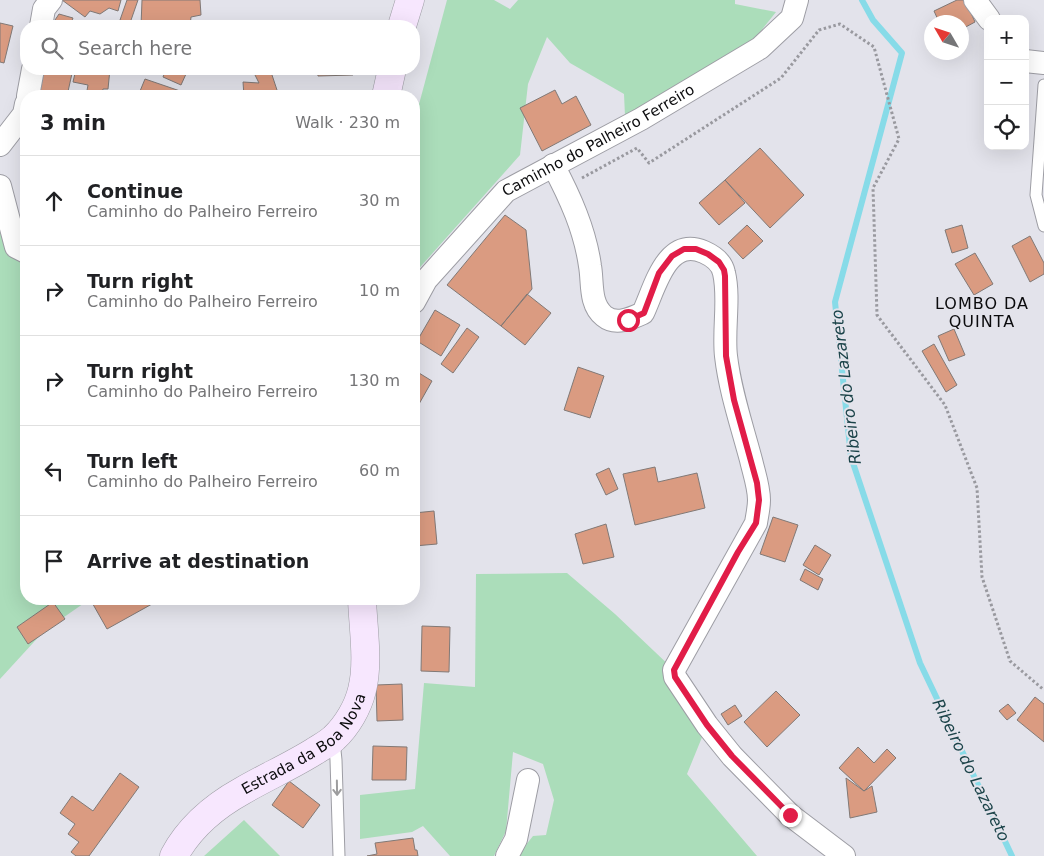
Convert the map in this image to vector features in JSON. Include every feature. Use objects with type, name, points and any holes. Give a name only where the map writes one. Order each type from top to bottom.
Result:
[{"type":"main road","points":[[404,20],[410,0]]},
{"type":"main road","points":[[387,90],[391,75]]},
{"type":"main road","name":"Estrada da Boa Nova","points":[[174,856],[192,830],[207,815],[240,792],[308,755],[333,739],[344,727],[353,712],[363,688],[365,667],[362,605]]},
{"type":"street","points":[[42,20],[44,9],[50,0]]},
{"type":"street","name":"Caminho do Palheiro Ferreiro","points":[[420,291],[426,280],[506,191],[641,119],[760,48],[792,18],[797,0]]},
{"type":"street","points":[[975,0],[986,15]]},
{"type":"street","points":[[1029,61],[1044,62]]},
{"type":"street","points":[[29,90],[32,75]]},
{"type":"street","points":[[0,145],[20,119]]},
{"type":"street","points":[[553,165],[565,187]]},
{"type":"street","points":[[0,186],[16,247],[20,249]]},
{"type":"street","name":"Caminho do Palheiro Ferreiro","points":[[565,187],[585,241],[593,297],[604,317],[616,321],[628,320],[644,313],[659,273],[672,256],[684,249],[696,249],[708,254],[719,262],[724,270],[726,356],[734,400],[757,483],[759,500],[756,523],[738,552],[674,670],[675,677],[707,725],[732,756],[790,815],[844,856]]},
{"type":"street","points":[[507,856],[516,839],[528,780]]},
{"type":"lane","points":[[1044,85],[1036,195],[1044,226]]},
{"type":"lane","points":[[333,739],[336,760],[339,856]]},
{"type":"path","points":[[565,187],[637,148],[650,163],[781,78],[820,30],[840,24],[874,47],[899,139],[873,188],[877,315],[945,405],[978,488],[982,577],[1010,661],[1044,690]]},
{"type":"green space","points":[[447,0],[494,0],[510,9],[518,0],[735,0],[735,4],[776,12],[748,47],[625,116],[624,94],[570,63],[547,37],[528,84],[520,155],[420,267],[420,101]]},
{"type":"green space","points":[[0,186],[20,237],[20,605],[81,605],[44,631],[0,679]]},
{"type":"green space","points":[[567,573],[615,614],[674,670],[707,725],[687,774],[757,856],[517,856],[533,836],[546,835],[554,800],[543,764],[513,752],[506,831],[494,856],[450,856],[423,826],[412,832],[360,839],[360,795],[415,789],[424,683],[475,687],[476,574]]},
{"type":"green space","points":[[244,820],[280,856],[204,856]]},
{"type":"building","points":[[62,0],[121,0],[118,11],[109,8],[100,14],[90,11],[85,17]]},
{"type":"building","points":[[127,0],[138,0],[131,20],[120,20]]},
{"type":"building","points":[[142,0],[200,0],[201,15],[191,17],[191,20],[141,20]]},
{"type":"building","points":[[957,0],[965,0],[975,22],[969,25],[969,15],[936,15],[934,11]]},
{"type":"building","points":[[59,14],[73,18],[72,20],[55,20]]},
{"type":"building","points":[[0,23],[13,26],[4,63],[0,62]]},
{"type":"building","points":[[35,75],[72,75],[68,90],[31,90]]},
{"type":"building","points":[[75,75],[109,75],[108,89],[87,90],[88,85],[73,82]]},
{"type":"building","points":[[164,75],[186,75],[181,85],[163,77]]},
{"type":"building","points":[[255,75],[272,75],[277,90],[244,90],[243,82],[259,83]]},
{"type":"building","points":[[318,75],[353,75],[318,76]]},
{"type":"building","points":[[145,79],[177,90],[140,90]]},
{"type":"building","points":[[555,90],[562,104],[576,96],[591,125],[542,151],[520,108]]},
{"type":"building","points":[[760,148],[804,195],[770,228],[725,180]]},
{"type":"building","points":[[725,180],[745,203],[719,225],[699,203]]},
{"type":"building","points":[[505,215],[526,230],[532,289],[501,326],[447,285]]},
{"type":"building","points":[[747,225],[763,241],[743,259],[728,243]]},
{"type":"building","points":[[962,225],[968,248],[952,253],[945,230]]},
{"type":"building","points":[[1030,236],[1044,263],[1044,274],[1030,282],[1012,246]]},
{"type":"building","points":[[975,253],[993,284],[974,295],[955,264]]},
{"type":"building","points":[[527,294],[551,313],[525,345],[501,326]]},
{"type":"building","points":[[435,310],[460,325],[441,356],[420,343],[420,336]]},
{"type":"building","points":[[467,328],[479,337],[453,373],[441,364]]},
{"type":"building","points":[[954,329],[965,355],[949,361],[938,336]]},
{"type":"building","points":[[934,344],[957,385],[946,392],[922,351]]},
{"type":"building","points":[[578,367],[604,376],[590,418],[564,410]]},
{"type":"building","points":[[420,374],[432,381],[420,402]]},
{"type":"building","points":[[655,467],[658,482],[697,473],[705,508],[635,525],[623,474]]},
{"type":"building","points":[[609,468],[618,489],[606,495],[596,474]]},
{"type":"building","points":[[434,511],[437,544],[420,545],[420,512]]},
{"type":"building","points":[[773,517],[798,525],[785,562],[760,554]]},
{"type":"building","points":[[606,524],[614,557],[583,564],[575,534]]},
{"type":"building","points":[[815,545],[831,555],[819,575],[803,565]]},
{"type":"building","points":[[805,569],[823,579],[818,590],[800,580]]},
{"type":"building","points":[[49,605],[55,605],[65,619],[28,644],[17,627]]},
{"type":"building","points":[[93,605],[150,605],[107,629]]},
{"type":"building","points":[[422,626],[450,627],[449,672],[421,671]]},
{"type":"building","points":[[402,684],[403,720],[377,721],[376,685]]},
{"type":"building","points":[[776,691],[800,715],[767,747],[744,722]]},
{"type":"building","points":[[1035,697],[1044,704],[1044,742],[1017,720]]},
{"type":"building","points":[[1008,704],[1016,713],[1007,720],[999,711]]},
{"type":"building","points":[[735,705],[742,716],[728,725],[721,714]]},
{"type":"building","points":[[373,746],[407,747],[406,780],[372,780]]},
{"type":"building","points":[[858,747],[874,763],[887,749],[896,758],[864,791],[839,768]]},
{"type":"building","points":[[120,773],[139,787],[89,856],[76,856],[71,852],[79,842],[68,834],[75,824],[60,813],[72,796],[93,811]]},
{"type":"building","points":[[846,778],[864,791],[872,786],[877,812],[850,818]]},
{"type":"building","points":[[289,781],[320,805],[303,828],[272,805]]},
{"type":"building","points":[[413,838],[418,856],[367,856],[377,854],[375,843]]},
{"type":"waterway","name":"Ribeiro do Lazareto","points":[[862,0],[873,20],[902,53],[835,302],[851,457],[920,663],[1012,856]]},
{"type":"district","name":"LOMBO DA QUINTA","points":[[982,312]]},
{"type":"route","points":[[628,320],[644,313],[659,273],[672,256],[684,249],[696,249],[708,254],[719,262],[724,270],[726,356],[734,400],[757,483],[759,500],[756,523],[738,552],[674,670],[675,677],[707,725],[732,756],[790,815]]}]
